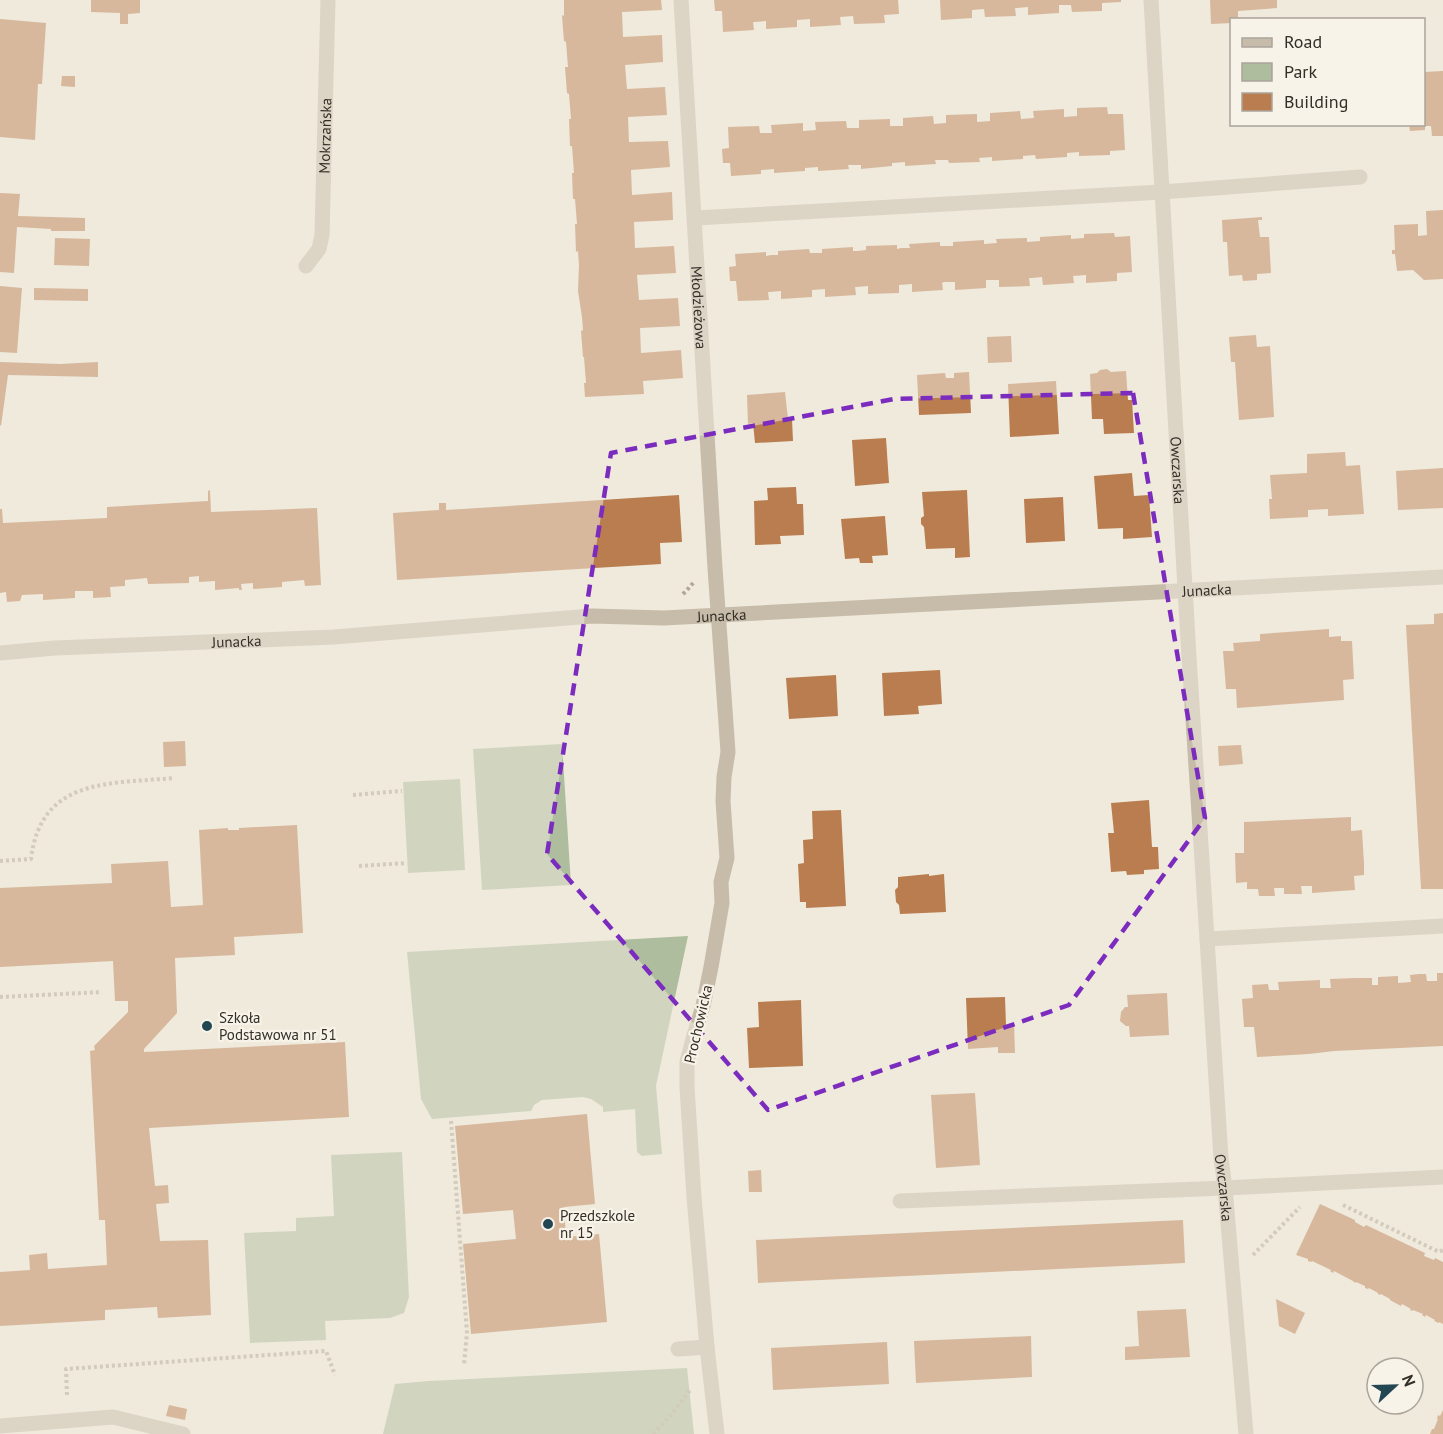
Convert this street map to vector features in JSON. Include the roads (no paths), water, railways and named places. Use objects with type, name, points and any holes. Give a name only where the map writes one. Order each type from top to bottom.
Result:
[{"type":"street","name":"Mokrzańska","points":[[306,266],[319,249],[322,235],[328,0]]},
{"type":"street","name":"Młodzieżowa","points":[[681,0],[718,615]]},
{"type":"street","name":"Owczarska","points":[[1151,0],[1221,1158],[1246,1434]]},
{"type":"street","points":[[695,218],[1162,192],[1360,177]]},
{"type":"street","name":"Junacka","points":[[0,653],[55,648],[334,637],[592,616],[675,618],[1443,577]]},
{"type":"street","name":"Prochowicka","points":[[717,1434],[694,1197],[687,1062],[703,1006],[722,903],[722,882],[728,858],[723,801],[728,752],[718,615]]},
{"type":"street","points":[[1207,939],[1443,926]]},
{"type":"street","points":[[900,1201],[1443,1177]]},
{"type":"street","points":[[678,1349],[707,1347]]},
{"type":"street","points":[[0,1426],[113,1417],[183,1434]]},
{"type":"place","name":"Szkoła Podstawowa nr 51","points":[[207,1026]]},
{"type":"place","name":"Przedszkole nr 15","points":[[548,1224]]}]
